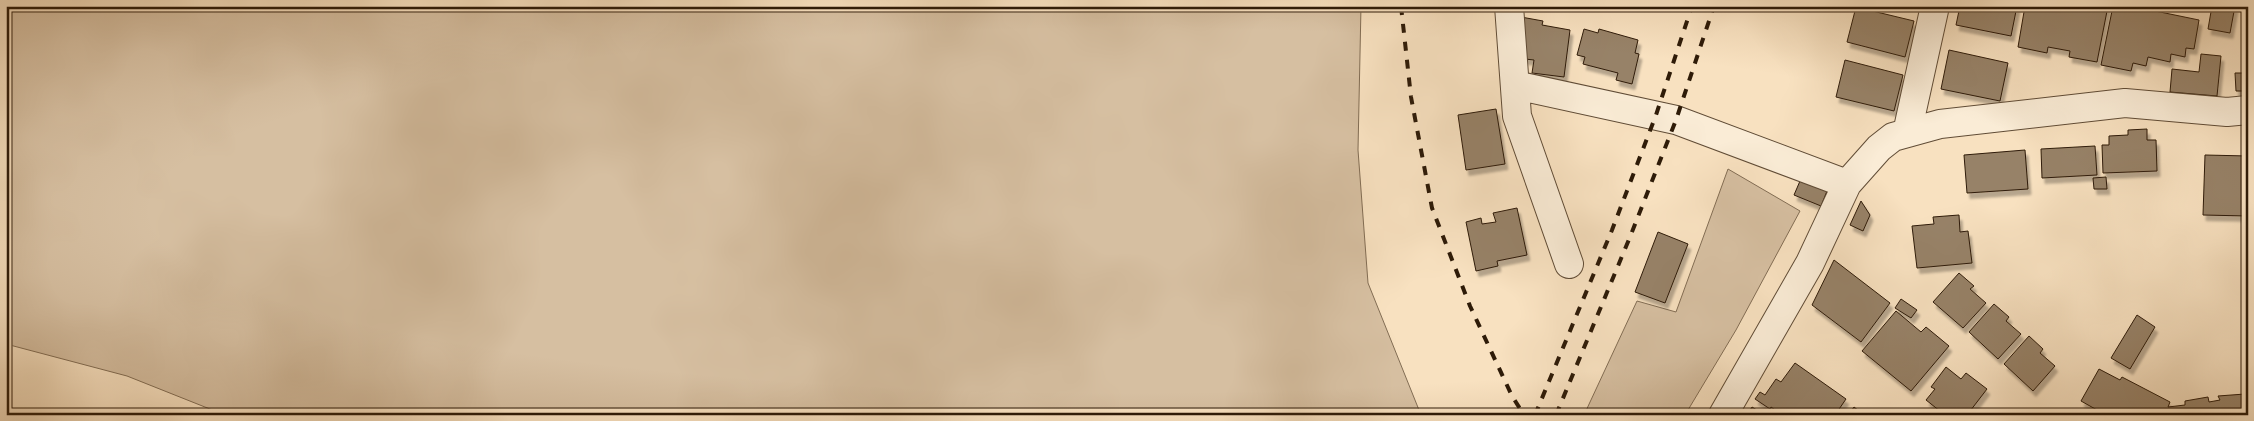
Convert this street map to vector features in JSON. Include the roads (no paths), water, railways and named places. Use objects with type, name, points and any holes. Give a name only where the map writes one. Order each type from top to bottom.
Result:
[{"type":"street","points":[[1509,6],[1517,116],[1569,264]]},
{"type":"street","points":[[1907,133],[1936,6]]},
{"type":"street","points":[[1515,85],[1676,120],[1847,184]]},
{"type":"street","points":[[1723,415],[1810,263],[1847,184],[1879,148],[1893,137],[1940,124],[2125,103],[2227,112],[2248,110]]},
{"type":"railway","points":[[1401,6],[1411,97],[1432,208],[1470,306],[1512,396],[1524,415]]},
{"type":"railway","points":[[1535,415],[1612,230],[1656,115],[1692,6]]},
{"type":"railway","points":[[1556,415],[1676,120],[1714,6]]}]
